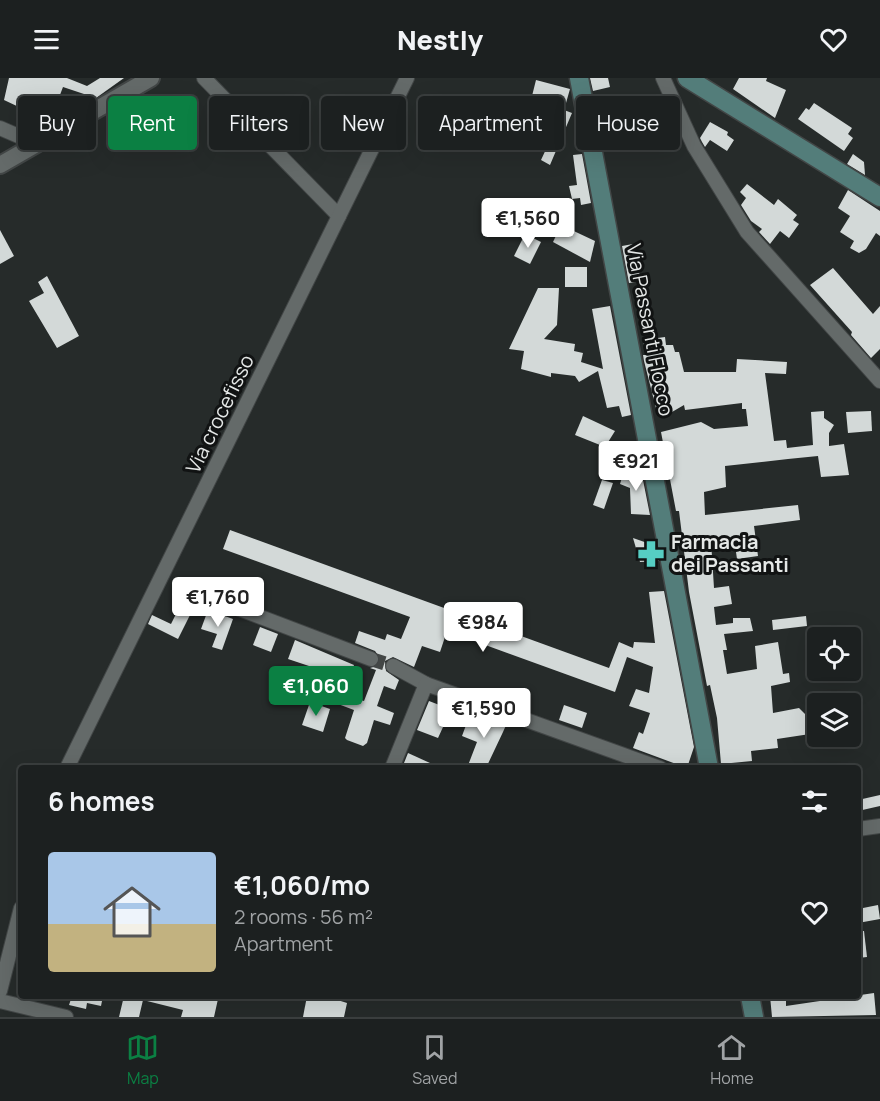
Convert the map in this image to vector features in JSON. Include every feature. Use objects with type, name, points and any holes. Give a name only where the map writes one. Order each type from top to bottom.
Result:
[{"type":"main road","name":"Via Passanti Flocco","points":[[579,78],[708,765]]},
{"type":"main road","points":[[687,78],[880,197]]},
{"type":"main road","points":[[751,999],[754,1017]]},
{"type":"street","points":[[96,110],[151,78]]},
{"type":"street","points":[[204,78],[339,216]]},
{"type":"street","name":"Via crocefisso","points":[[69,765],[407,78]]},
{"type":"street","points":[[663,78],[694,146],[747,232],[880,381]]},
{"type":"street","points":[[0,128],[18,136]]},
{"type":"street","points":[[0,165],[26,150]]},
{"type":"street","points":[[237,608],[371,658]]},
{"type":"street","points":[[393,666],[426,684],[652,765]]},
{"type":"street","points":[[393,765],[426,684]]},
{"type":"street","points":[[861,829],[880,826]]},
{"type":"street","points":[[0,991],[18,920]]},
{"type":"street","points":[[0,1001],[66,1017]]},
{"type":"building","points":[[9,78],[67,78],[87,86],[100,78],[124,78],[96,98],[96,96],[63,87],[60,96],[18,96],[18,107],[4,100]]},
{"type":"building","points":[[590,78],[608,78],[610,87],[593,91]]},
{"type":"building","points":[[739,78],[767,78],[766,81],[786,90],[775,118],[733,89]]},
{"type":"building","points":[[536,80],[570,89],[564,110],[564,96],[532,96]]},
{"type":"building","points":[[814,103],[852,128],[848,134],[853,138],[844,151],[798,119],[806,108],[809,110]]},
{"type":"building","points":[[564,110],[572,113],[564,132]]},
{"type":"building","points":[[710,122],[728,132],[727,135],[734,140],[727,151],[710,140],[705,147],[702,142],[700,138]]},
{"type":"building","points":[[546,150],[556,150],[550,165],[541,160]]},
{"type":"building","points":[[582,154],[591,203],[581,205],[580,198],[572,199],[569,186],[577,185],[573,155]]},
{"type":"building","points":[[853,154],[864,162],[865,175],[847,164]]},
{"type":"building","points":[[747,184],[774,205],[778,199],[797,215],[793,220],[799,224],[789,238],[780,231],[770,244],[759,232],[762,229],[751,221],[741,205],[746,198],[740,192]]},
{"type":"building","points":[[848,190],[880,211],[880,236],[876,233],[866,249],[859,253],[850,248],[854,241],[840,232],[850,216],[838,208]]},
{"type":"building","points":[[561,225],[595,241],[590,262],[553,242]]},
{"type":"building","points":[[0,230],[14,256],[0,264]]},
{"type":"building","points":[[525,234],[541,242],[530,264],[514,256]]},
{"type":"building","points":[[633,244],[641,281],[629,283],[622,246]]},
{"type":"building","points":[[565,267],[587,267],[587,287],[565,287]]},
{"type":"building","points":[[833,268],[873,314],[880,306],[880,349],[871,358],[851,335],[852,332],[810,285]]},
{"type":"building","points":[[47,276],[79,336],[57,348],[29,301],[44,293],[38,282]]},
{"type":"building","points":[[538,288],[559,288],[557,325],[544,339],[575,344],[574,351],[583,353],[581,362],[603,369],[592,309],[610,306],[631,415],[622,417],[619,406],[607,408],[598,371],[579,382],[575,376],[551,373],[551,377],[521,369],[524,351],[509,349]]},
{"type":"building","points":[[665,337],[666,345],[673,345],[675,352],[679,352],[684,372],[736,372],[737,359],[787,362],[786,374],[765,373],[774,441],[786,440],[787,448],[813,445],[811,412],[824,411],[824,418],[834,425],[829,433],[829,446],[844,444],[849,475],[821,477],[818,456],[725,466],[726,487],[704,492],[705,515],[798,505],[800,520],[754,526],[758,556],[737,559],[734,538],[711,541],[714,588],[729,586],[732,604],[714,607],[716,625],[733,623],[733,618],[750,618],[753,631],[724,634],[727,650],[723,650],[727,674],[757,669],[755,646],[778,642],[783,674],[789,673],[790,682],[771,686],[773,713],[799,708],[807,716],[807,734],[777,739],[778,748],[751,751],[752,761],[721,764],[717,718],[710,685],[707,686],[689,592],[679,511],[676,511],[661,432],[701,422],[714,429],[748,426],[746,409],[742,409],[742,403],[685,410],[684,405],[672,412],[657,412],[644,361],[643,355],[646,355],[643,340]]},
{"type":"building","points":[[871,411],[872,431],[848,433],[846,412]]},
{"type":"building","points":[[583,416],[615,431],[605,447],[575,435]]},
{"type":"building","points":[[625,468],[633,471],[641,470],[650,515],[631,514],[630,488],[620,484]]},
{"type":"building","points":[[602,480],[613,483],[604,509],[593,505]]},
{"type":"building","points":[[230,530],[609,668],[619,642],[633,648],[634,642],[655,643],[649,592],[664,591],[694,747],[688,765],[679,765],[633,748],[639,732],[643,734],[650,713],[629,706],[636,689],[649,693],[653,667],[627,657],[615,692],[447,631],[440,652],[422,646],[414,667],[393,657],[385,661],[386,671],[399,680],[395,690],[384,686],[377,706],[394,713],[390,725],[374,720],[367,743],[363,746],[347,740],[345,738],[354,710],[330,701],[339,676],[288,659],[295,640],[354,665],[343,694],[364,701],[376,670],[370,668],[377,666],[380,658],[375,651],[355,643],[359,631],[385,640],[387,634],[401,639],[410,617],[223,549]]},
{"type":"building","points":[[633,538],[656,546],[659,561],[640,562]]},
{"type":"building","points":[[178,582],[201,593],[178,639],[148,624],[152,615],[171,624],[183,600],[172,595]]},
{"type":"building","points":[[208,610],[233,619],[222,650],[212,647],[217,634],[201,629]]},
{"type":"building","points":[[806,616],[807,626],[773,630],[772,620]]},
{"type":"building","points":[[260,627],[278,634],[271,652],[253,645]]},
{"type":"building","points":[[429,701],[442,706],[441,710],[449,714],[438,738],[417,730]]},
{"type":"building","points":[[310,702],[330,709],[323,732],[302,725]]},
{"type":"building","points":[[564,705],[587,713],[582,728],[559,720]]},
{"type":"building","points":[[487,715],[507,723],[487,765],[468,765],[477,742],[462,736],[469,717],[484,723]]},
{"type":"building","points":[[408,753],[434,765],[403,765]]},
{"type":"building","points":[[880,795],[880,806],[861,810],[861,799]]},
{"type":"building","points":[[878,905],[880,919],[861,922],[861,908]]},
{"type":"building","points":[[861,931],[864,931],[867,957],[861,958]]},
{"type":"building","points":[[874,993],[876,1015],[772,1017],[770,999],[786,999],[786,1006],[833,999],[861,999],[861,995]]},
{"type":"building","points":[[71,999],[102,999],[101,1006],[87,1003],[86,1009],[69,1005]]},
{"type":"building","points":[[123,999],[218,999],[214,1017],[181,1017],[183,1010],[143,1000],[139,1017],[119,1017]]},
{"type":"building","points":[[306,999],[334,999],[347,1003],[344,1017],[303,1017]]},
{"type":"tunnel","points":[[371,659],[393,666]]},
{"type":"place","name":"Farmacia dei Passanti","points":[[651,554]]}]
